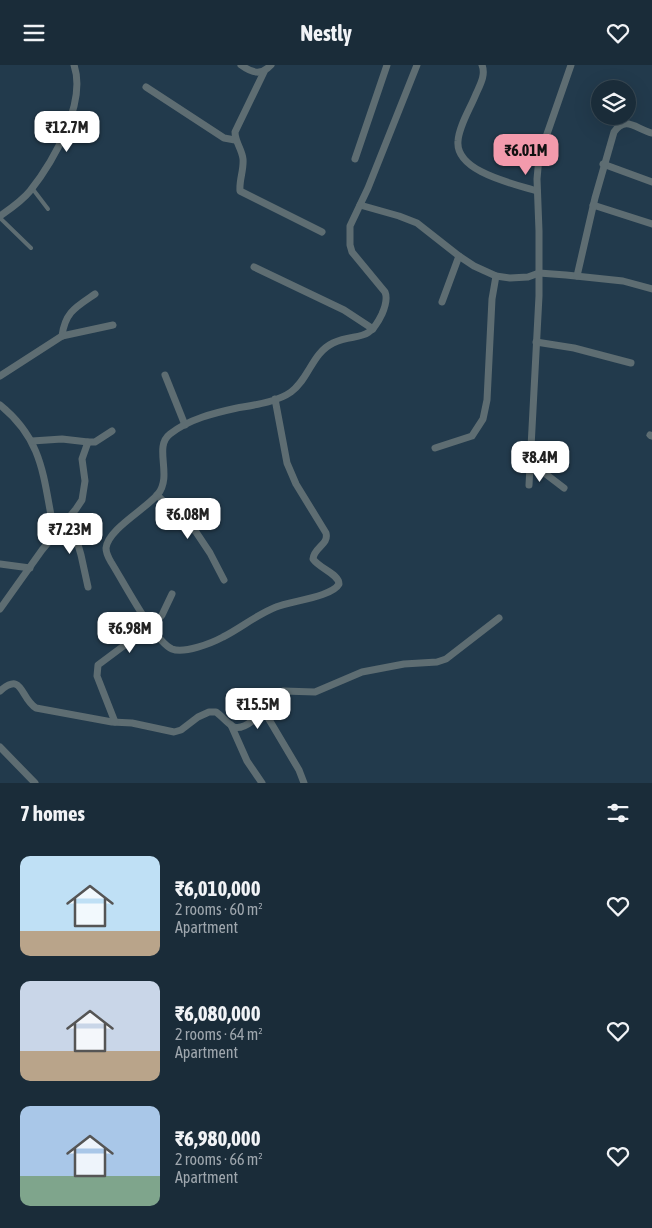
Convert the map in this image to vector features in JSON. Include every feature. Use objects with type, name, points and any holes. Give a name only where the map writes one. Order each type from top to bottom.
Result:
[{"type":"street","points":[[0,217],[32,188],[68,127],[78,91],[77,74],[74,65]]},
{"type":"street","points":[[241,65],[253,72],[264,72]]},
{"type":"street","points":[[271,65],[264,72],[235,132],[243,156],[240,191],[322,232]]},
{"type":"street","points":[[355,159],[387,65]]},
{"type":"street","points":[[276,399],[287,463],[296,484],[327,537],[324,543],[314,552],[313,559],[319,566],[337,577],[339,584],[332,591],[277,606],[256,616],[220,639],[179,651],[171,648],[151,626],[107,555],[106,547],[109,539],[116,530],[144,509],[163,488],[163,443],[165,438],[185,425],[207,416],[258,405],[291,392],[322,350],[334,343],[364,335],[373,329],[384,309],[387,296],[352,252],[350,226],[416,65]]},
{"type":"street","points":[[482,65],[484,71],[482,81],[460,132],[458,150],[462,159],[474,168],[493,177],[537,191]]},
{"type":"street","points":[[529,485],[539,273],[537,191],[539,157],[571,65]]},
{"type":"street","points":[[146,87],[224,138],[236,139]]},
{"type":"street","points":[[577,276],[603,163],[614,133],[622,123],[627,123],[652,133]]},
{"type":"street","points":[[603,163],[652,182]]},
{"type":"street","points":[[360,205],[417,223],[459,256],[474,266],[496,276],[519,278],[539,273],[577,276],[623,281],[652,289]]},
{"type":"street","points":[[593,205],[652,223]]},
{"type":"street","points":[[442,302],[459,256]]},
{"type":"street","points":[[254,267],[344,310],[373,329]]},
{"type":"street","points":[[435,448],[472,436],[483,419],[487,400],[492,299],[496,276]]},
{"type":"street","points":[[62,336],[64,323],[68,315],[95,294]]},
{"type":"street","points":[[0,376],[62,336],[113,325]]},
{"type":"street","points":[[536,342],[574,348],[631,363]]},
{"type":"street","points":[[165,375],[185,425]]},
{"type":"street","points":[[0,405],[23,427],[39,456],[55,535]]},
{"type":"street","points":[[32,441],[62,439],[88,443],[104,438],[112,431]]},
{"type":"street","points":[[0,609],[82,500],[85,481],[82,459],[88,443]]},
{"type":"street","points":[[530,462],[564,488]]},
{"type":"street","points":[[157,495],[196,532],[210,553],[224,580]]},
{"type":"street","points":[[70,517],[88,587]]},
{"type":"street","points":[[0,563],[30,568]]},
{"type":"street","points":[[115,722],[97,676],[98,665],[151,626],[162,615],[172,594]]},
{"type":"street","points":[[0,691],[12,683],[17,683],[27,700],[36,709],[132,723],[174,732],[181,731],[198,717],[209,712],[216,712],[230,724],[239,727],[252,721],[283,691],[315,692],[362,672],[404,664],[437,662],[446,659],[499,618]]},
{"type":"street","points":[[264,711],[304,783]]},
{"type":"street","points":[[230,724],[247,761],[262,783]]},
{"type":"street","points":[[2,752],[35,783]]},
{"type":"lane","points":[[32,188],[48,209]]},
{"type":"lane","points":[[0,217],[30,248]]}]
